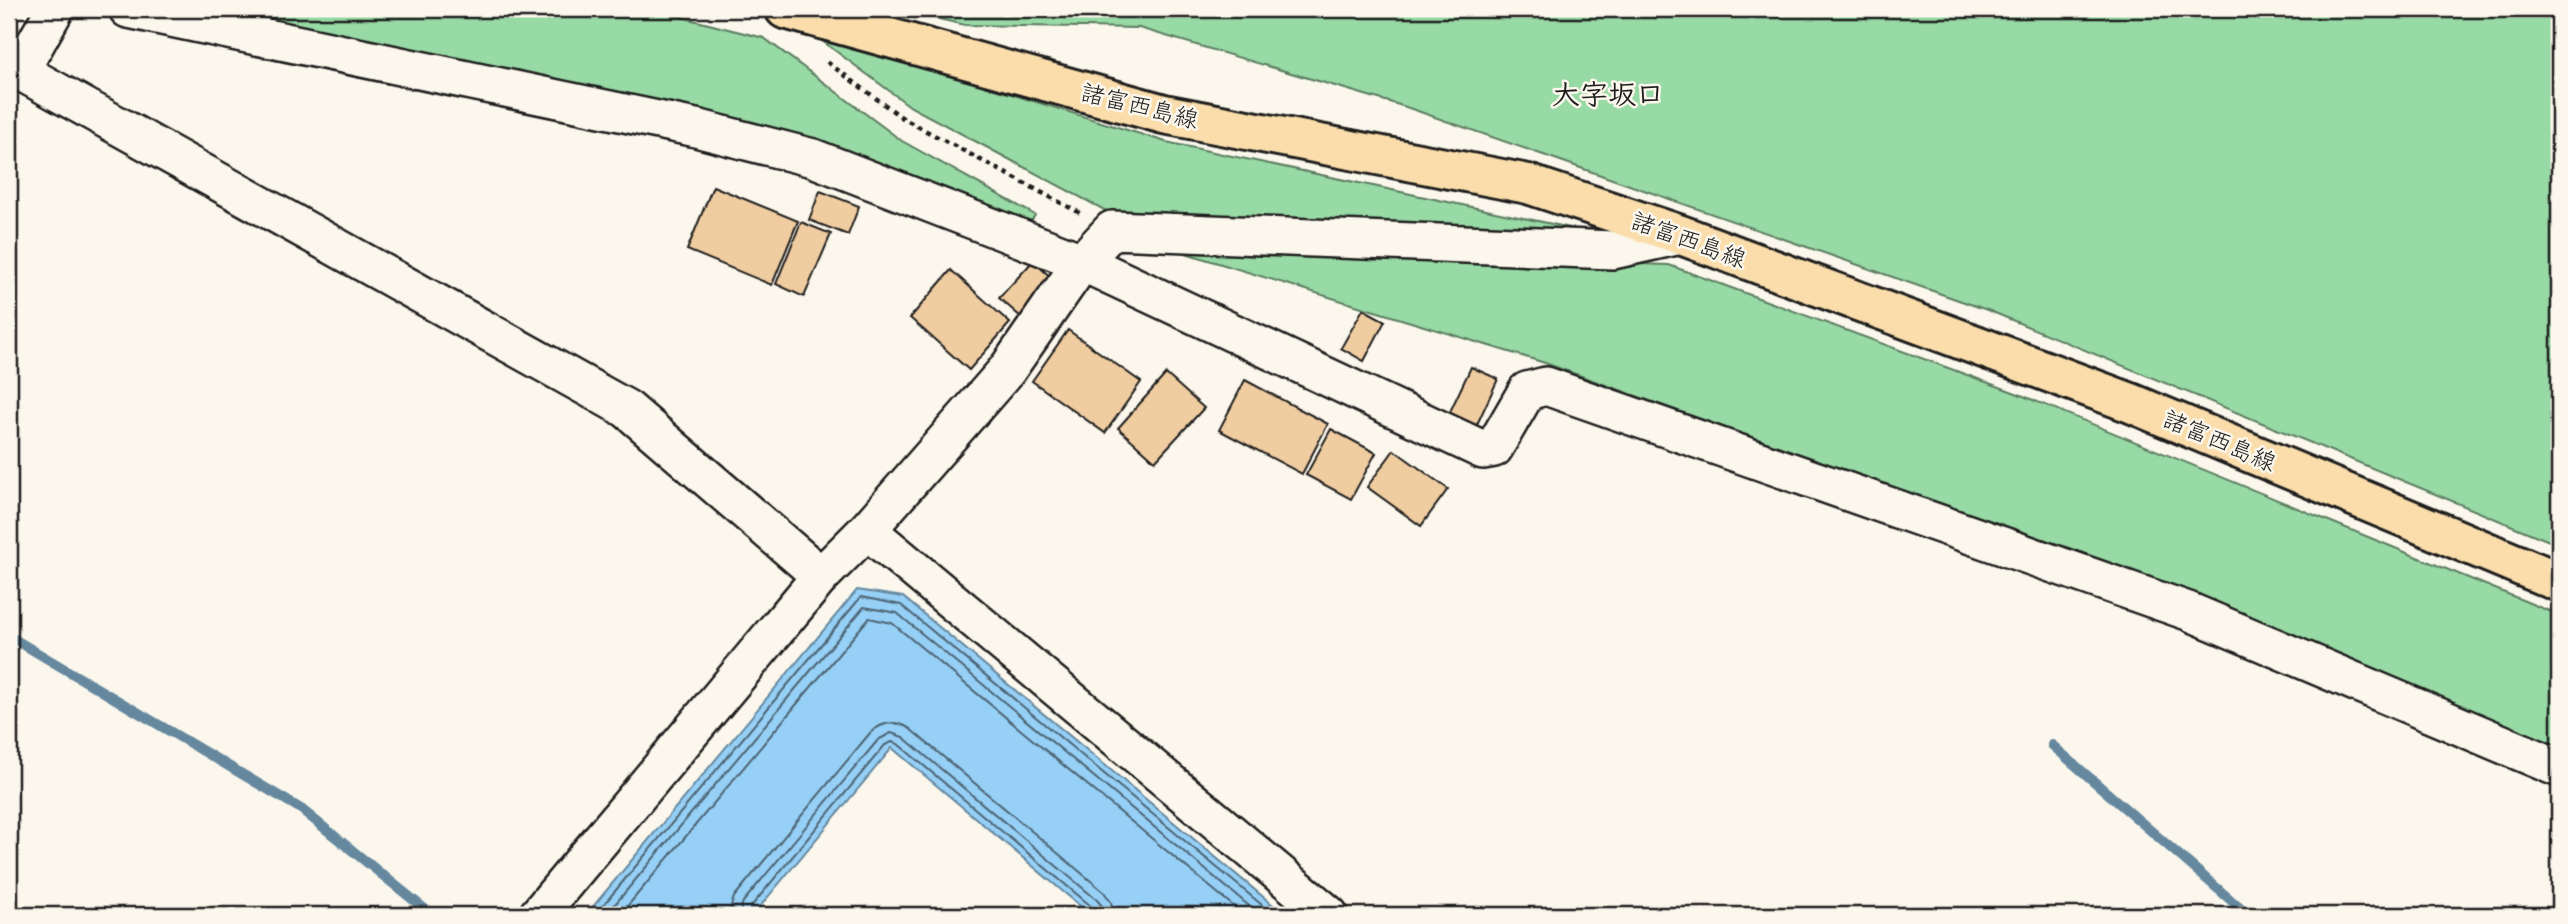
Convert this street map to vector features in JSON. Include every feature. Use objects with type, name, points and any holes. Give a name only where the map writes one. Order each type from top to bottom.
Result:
[{"type":"main road","name":"諸富西島線","points":[[785,9],[1164,114],[1528,184],[1681,235],[2131,403],[2559,582]]},
{"type":"street","points":[[55,9],[15,68],[627,409],[821,576]]},
{"type":"street","points":[[128,9],[696,128],[800,155],[1082,262],[1483,450],[1494,448],[1527,391],[1546,386],[2188,611],[2559,768]]},
{"type":"street","points":[[538,915],[821,576],[867,530],[1007,370],[1082,262],[1112,230],[1613,250],[1681,235]]},
{"type":"street","points":[[867,530],[1329,915]]},
{"type":"path","points":[[817,55],[904,119],[1112,230]]},
{"type":"green space","points":[[216,9],[649,9],[764,38],[902,141],[1035,215],[1028,226],[787,131]]},
{"type":"green space","points":[[895,9],[2559,9],[2559,545],[1990,311],[1406,107],[1139,28],[965,25]]},
{"type":"green space","points":[[810,32],[1166,142],[1599,234],[1110,213],[911,107]]},
{"type":"green space","points":[[1169,248],[1669,265],[2016,393],[2559,615],[2559,746],[2234,611],[1545,363]]},
{"type":"water","points":[[857,590],[903,597],[1285,915],[1091,915],[892,748],[753,915],[586,915]]},
{"type":"building","points":[[713,186],[798,221],[772,285],[687,250]]},
{"type":"building","points":[[820,191],[859,206],[848,235],[809,220]]},
{"type":"building","points":[[801,222],[831,234],[804,297],[776,284]]},
{"type":"building","points":[[1033,261],[1055,281],[1021,317],[999,298]]},
{"type":"building","points":[[951,270],[1010,323],[969,370],[910,318]]},
{"type":"building","points":[[1363,309],[1385,321],[1364,361],[1341,348]]},
{"type":"building","points":[[1068,330],[1141,382],[1105,433],[1032,381]]},
{"type":"building","points":[[1471,367],[1498,379],[1474,431],[1447,418]]},
{"type":"building","points":[[1166,374],[1204,408],[1155,461],[1118,428]]},
{"type":"building","points":[[1245,380],[1328,424],[1302,474],[1219,430]]},
{"type":"building","points":[[1331,429],[1376,453],[1351,499],[1306,475]]},
{"type":"building","points":[[1394,450],[1448,489],[1421,526],[1367,487]]},
{"type":"waterway","points":[[9,636],[301,809],[432,915]]},
{"type":"waterway","points":[[2052,745],[2248,915]]},
{"type":"district","name":"大字坂口","points":[[1608,94]]}]
